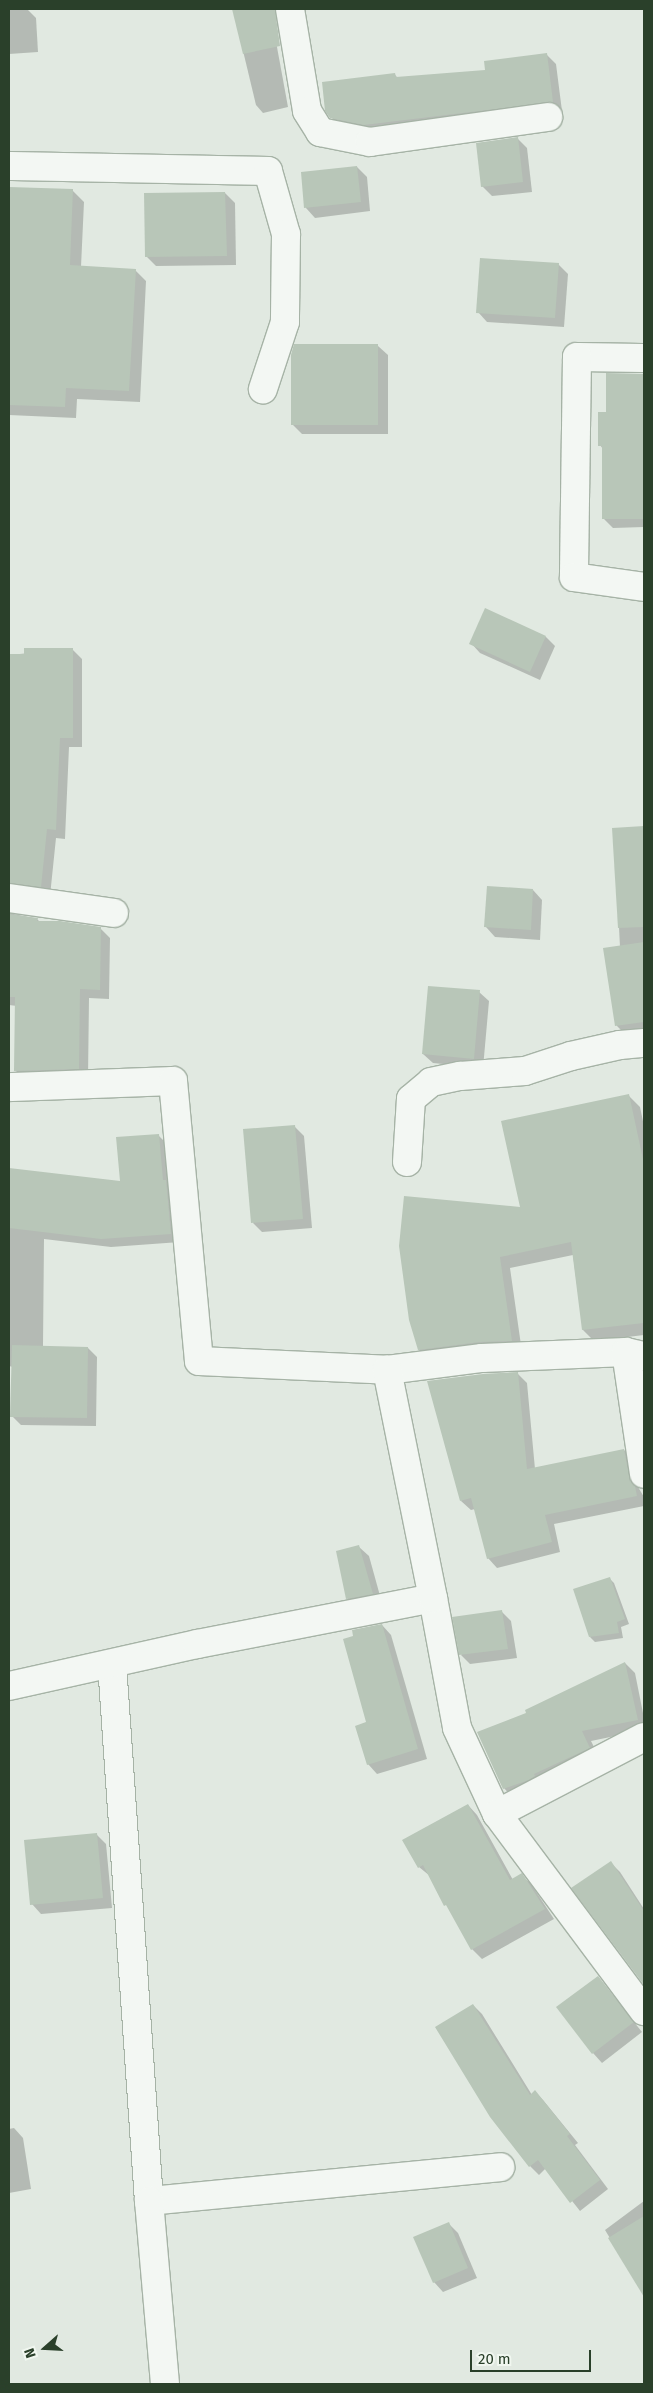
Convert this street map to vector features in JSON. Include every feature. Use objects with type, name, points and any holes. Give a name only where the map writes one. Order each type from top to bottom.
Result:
[{"type":"street","points":[[290,9],[307,111],[320,132],[370,142],[548,117]]},
{"type":"street","points":[[9,166],[268,171],[286,234],[285,322],[263,389]]},
{"type":"street","points":[[644,358],[577,357],[574,577],[644,587]]},
{"type":"street","points":[[9,898],[46,905],[114,913]]},
{"type":"street","points":[[407,1162],[411,1099],[431,1082],[460,1076],[525,1071],[571,1056],[620,1045],[644,1043]]},
{"type":"street","points":[[11,1086],[173,1081],[199,1361],[387,1370],[482,1358],[635,1354],[644,1474]]},
{"type":"street","points":[[387,1370],[457,1728],[498,1814],[644,2011]]},
{"type":"street","points":[[9,1686],[197,1644],[433,1598]]},
{"type":"street","points":[[112,1664],[149,2201],[165,2384]]},
{"type":"street","points":[[498,1814],[644,1737]]},
{"type":"street","points":[[149,2201],[500,2167]]},
{"type":"building","points":[[232,9],[275,9],[280,46],[243,54]]},
{"type":"building","points":[[547,53],[553,102],[364,125],[330,118],[325,111],[322,82],[395,73],[396,77],[485,70],[484,61]]},
{"type":"building","points":[[518,137],[523,182],[481,187],[476,143]]},
{"type":"building","points":[[357,166],[361,202],[304,208],[301,172]]},
{"type":"building","points":[[9,187],[73,189],[70,265],[136,269],[129,391],[66,388],[65,407],[9,405]]},
{"type":"building","points":[[225,192],[227,256],[145,257],[144,193]]},
{"type":"building","points":[[480,258],[559,263],[555,318],[476,313]]},
{"type":"building","points":[[294,344],[378,344],[378,425],[291,425],[291,355]]},
{"type":"building","points":[[606,373],[644,374],[644,519],[602,519],[602,446],[598,446],[598,412],[606,412]]},
{"type":"building","points":[[485,608],[546,636],[530,672],[469,644]]},
{"type":"building","points":[[24,648],[73,648],[73,738],[60,738],[56,830],[47,829],[41,887],[9,883],[9,654],[24,654]]},
{"type":"building","points":[[644,826],[644,927],[618,928],[612,828]]},
{"type":"building","points":[[487,886],[533,889],[531,930],[484,927]]},
{"type":"building","points":[[9,914],[38,918],[37,921],[60,921],[101,927],[100,990],[80,989],[79,1069],[14,1071],[15,997],[9,997]]},
{"type":"building","points":[[644,942],[644,1022],[615,1026],[603,948]]},
{"type":"building","points":[[428,986],[480,990],[474,1059],[422,1054]]},
{"type":"building","points":[[629,1094],[644,1164],[644,1323],[582,1330],[571,1242],[500,1257],[512,1341],[480,1342],[418,1350],[409,1320],[399,1246],[404,1196],[520,1207],[501,1121]]},
{"type":"building","points":[[295,1125],[303,1219],[251,1223],[243,1129]]},
{"type":"building","points":[[159,1134],[163,1180],[166,1180],[171,1234],[101,1239],[9,1228],[9,1168],[120,1181],[116,1137]]},
{"type":"building","points":[[12,1345],[88,1347],[87,1418],[10,1417]]},
{"type":"building","points":[[518,1372],[527,1469],[624,1449],[629,1476],[635,1486],[637,1496],[545,1515],[552,1542],[487,1559],[471,1498],[460,1501],[427,1381]]},
{"type":"building","points":[[359,1545],[373,1594],[346,1599],[336,1551]]},
{"type":"building","points":[[610,1577],[625,1619],[617,1622],[619,1633],[589,1637],[573,1589]]},
{"type":"building","points":[[502,1610],[508,1649],[459,1655],[452,1617]]},
{"type":"building","points":[[382,1624],[418,1749],[367,1765],[355,1726],[366,1722],[343,1639],[353,1636],[352,1630]]},
{"type":"building","points":[[625,1662],[638,1720],[582,1731],[590,1748],[534,1774],[535,1776],[529,1780],[503,1789],[477,1732],[526,1713],[525,1710]]},
{"type":"building","points":[[468,1804],[510,1880],[522,1873],[545,1909],[471,1950],[446,1905],[444,1906],[423,1865],[418,1868],[402,1840]]},
{"type":"building","points":[[97,1833],[103,1898],[30,1905],[24,1840]]},
{"type":"building","points":[[611,1861],[644,1911],[644,1985],[571,1888]]},
{"type":"building","points":[[598,1976],[634,2022],[592,2054],[556,2007]]},
{"type":"building","points":[[473,2004],[530,2095],[535,2090],[570,2134],[567,2136],[600,2180],[570,2203],[538,2160],[529,2167],[490,2117],[435,2027]]},
{"type":"building","points":[[644,2216],[644,2297],[608,2238]]},
{"type":"building","points":[[449,2222],[468,2268],[433,2283],[413,2237]]}]
